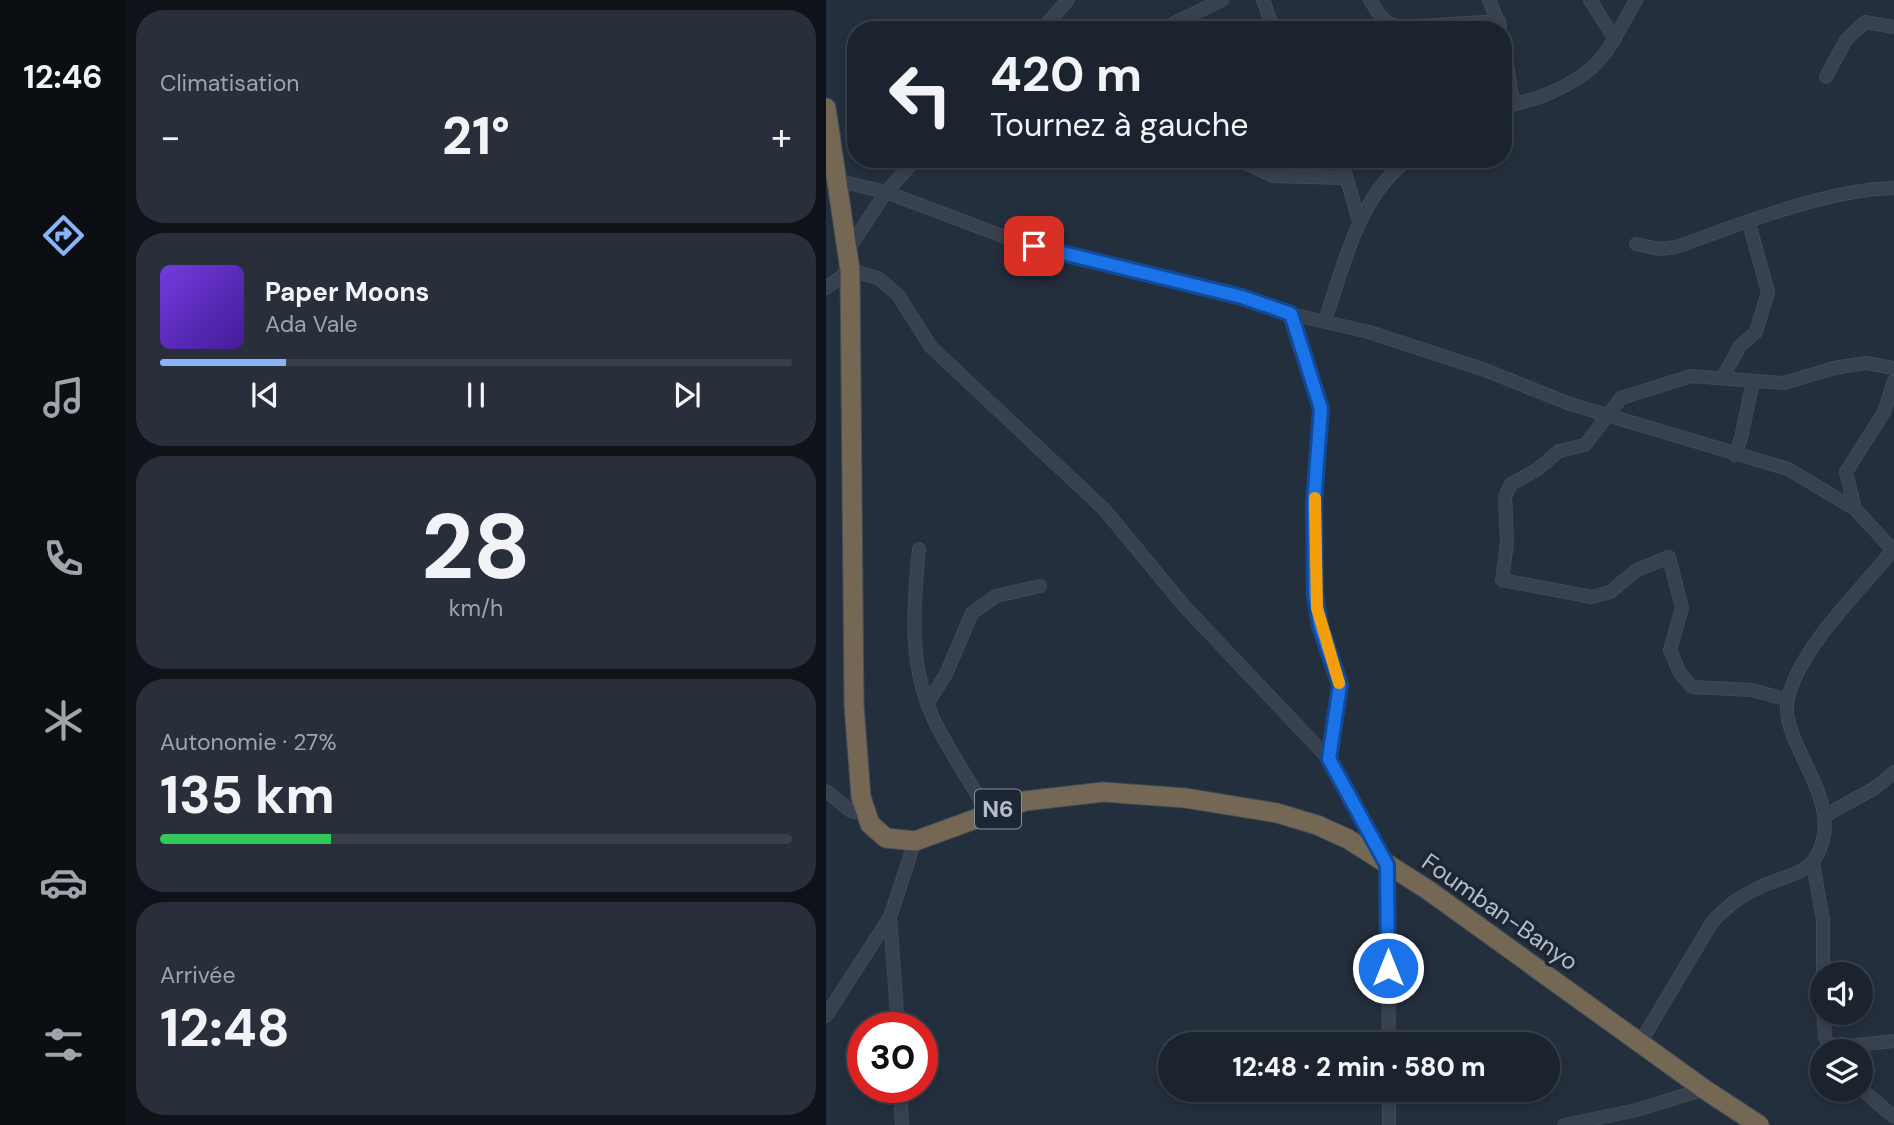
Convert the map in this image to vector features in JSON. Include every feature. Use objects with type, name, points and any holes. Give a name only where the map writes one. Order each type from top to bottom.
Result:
[{"type":"highway","points":[[826,108],[839,181],[850,270],[854,705],[864,814],[870,824],[886,838],[915,841]]},
{"type":"highway","name":"Foumban-Banyo","points":[[915,841],[1025,801],[1074,793],[1103,792],[1185,798],[1278,813],[1317,825],[1349,839],[1467,916],[1704,1089],[1759,1125]]},
{"type":"street","points":[[1049,21],[1068,0]]},
{"type":"street","points":[[1179,21],[1222,0]]},
{"type":"street","points":[[1263,0],[1271,21]]},
{"type":"street","points":[[1370,0],[1384,21]]},
{"type":"street","points":[[1489,0],[1498,21]]},
{"type":"street","points":[[1590,0],[1615,39]]},
{"type":"street","points":[[1512,105],[1545,95],[1593,69],[1615,39],[1636,0]]},
{"type":"street","points":[[1826,77],[1846,40],[1865,22],[1894,27]]},
{"type":"street","points":[[848,250],[886,192],[908,168]]},
{"type":"street","points":[[1256,168],[1273,176],[1345,178]]},
{"type":"street","points":[[1343,168],[1359,221]]},
{"type":"street","points":[[1325,320],[1359,221],[1385,178],[1398,168]]},
{"type":"street","points":[[839,181],[886,192],[1013,240],[1078,259],[1242,297],[1291,314],[1325,320],[1485,370],[1607,415],[1735,455],[1788,468],[1855,509],[1893,550],[1840,613],[1797,672],[1788,700],[1790,722],[1824,816],[1821,847],[1812,863],[1726,907],[1711,924],[1640,1043]]},
{"type":"street","points":[[1636,244],[1667,249],[1815,203],[1894,188]]},
{"type":"street","points":[[1723,377],[1740,346],[1756,332],[1768,292],[1749,223]]},
{"type":"street","points":[[826,289],[850,270],[878,278],[898,295],[931,347],[1104,509],[1185,607],[1329,759],[1387,865],[1388,1032]]},
{"type":"street","points":[[1291,314],[1321,409],[1314,503],[1315,595],[1320,626],[1340,685],[1329,759]]},
{"type":"street","points":[[1788,700],[1752,690],[1700,690],[1687,684],[1670,650],[1682,608],[1669,557],[1637,570],[1610,592],[1592,597],[1502,580],[1507,543],[1504,497],[1511,484],[1538,469],[1559,451],[1585,445],[1621,398],[1656,386],[1690,376],[1784,383],[1833,368],[1866,363],[1894,368]]},
{"type":"street","points":[[1735,455],[1753,381]]},
{"type":"street","points":[[1855,509],[1846,472],[1884,412],[1894,381]]},
{"type":"street","points":[[919,549],[914,646],[927,704],[988,813]]},
{"type":"street","points":[[927,704],[946,674],[972,613],[996,596],[1040,586]]},
{"type":"street","points":[[1824,816],[1875,788],[1894,772]]},
{"type":"street","points":[[826,791],[851,811],[864,814]]},
{"type":"street","points":[[826,1016],[890,917],[915,841]]},
{"type":"street","points":[[1812,863],[1823,920],[1823,962]]},
{"type":"street","points":[[890,917],[897,1012]]},
{"type":"street","points":[[1873,1044],[1894,1041]]},
{"type":"street","points":[[1564,1125],[1637,1110],[1704,1089]]},
{"type":"street","points":[[1873,1099],[1894,1117]]},
{"type":"street","points":[[1389,1102],[1389,1125]]},
{"type":"street","points":[[901,1103],[902,1125]]},
{"type":"slow traffic","points":[[1315,498],[1315,595],[1320,626],[1339,683]]},
{"type":"route","points":[[1034,246],[1078,259],[1242,297],[1291,314],[1321,409],[1314,503],[1315,595],[1320,626],[1340,685],[1329,759],[1387,865],[1388,968]]}]
